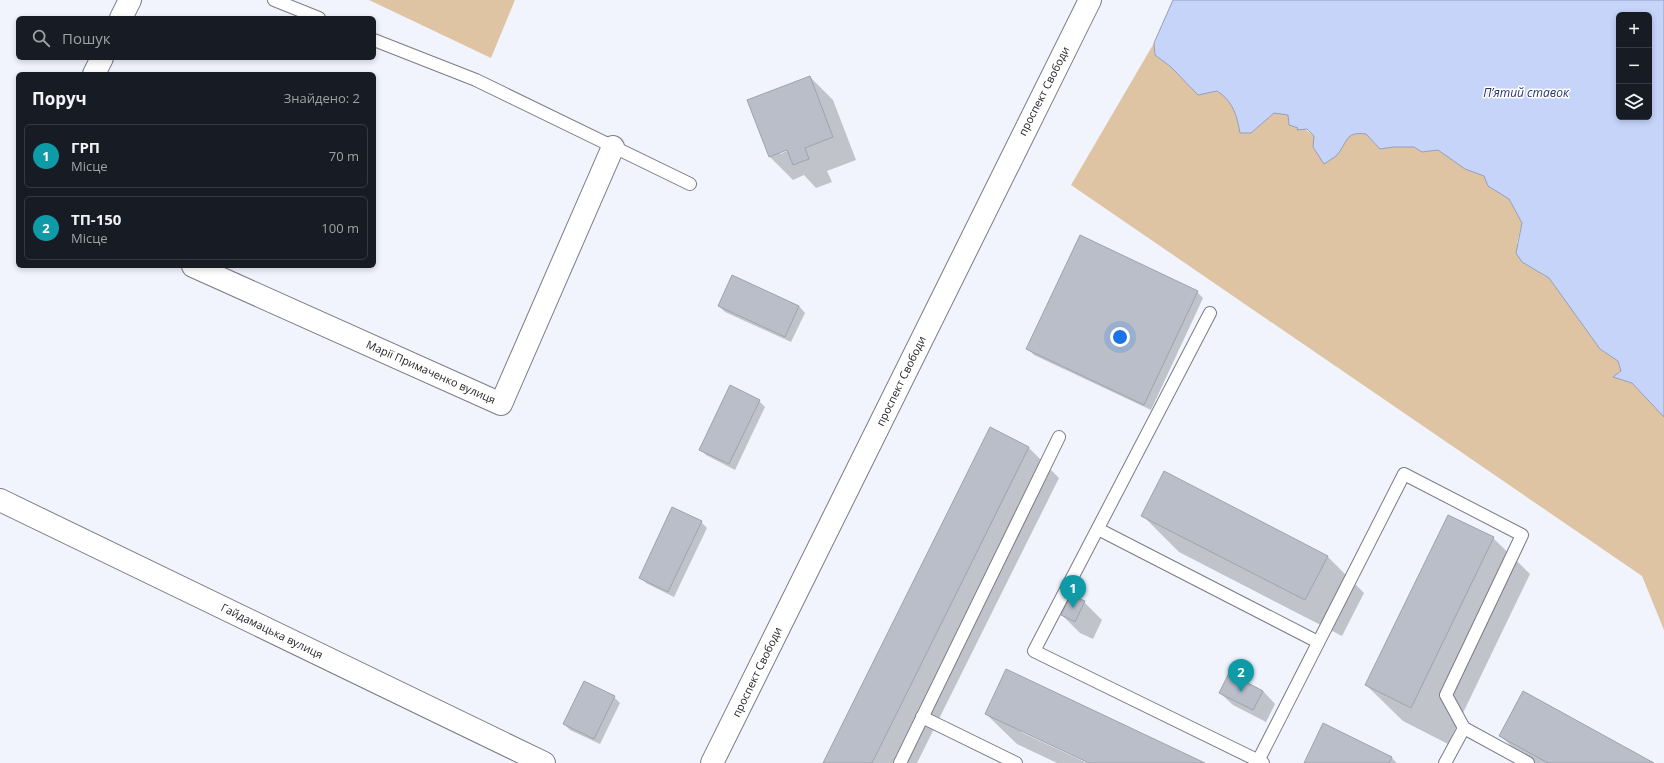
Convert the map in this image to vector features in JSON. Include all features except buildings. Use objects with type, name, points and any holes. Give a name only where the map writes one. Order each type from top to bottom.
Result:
[{"type":"street","points":[[122,16],[130,0]]},
{"type":"street","name":"проспект Свободи","points":[[712,763],[1090,0]]},
{"type":"street","points":[[95,72],[101,60]]},
{"type":"street","name":"Марії Примаченко вулиця","points":[[197,268],[501,404],[613,147]]},
{"type":"street","name":"Гайдамацька вулиця","points":[[0,500],[544,763]]},
{"type":"lane","points":[[274,0],[314,16]]},
{"type":"lane","points":[[376,41],[476,80],[690,184]]},
{"type":"lane","points":[[1210,313],[1034,650],[1261,762],[1318,642],[1404,474],[1522,535],[1446,694],[1464,728],[1528,763]]},
{"type":"lane","points":[[900,763],[1059,437]]},
{"type":"lane","points":[[1098,529],[1318,642]]},
{"type":"lane","points":[[922,717],[1016,763]]},
{"type":"lane","points":[[1445,763],[1464,728]]},
{"type":"shaded area","points":[[369,0],[515,0],[491,58]]},
{"type":"shaded area","points":[[1154,43],[1155,55],[1171,67],[1198,95],[1218,91],[1225,96],[1251,133],[1274,113],[1288,115],[1337,155],[1347,138],[1360,133],[1366,134],[1380,149],[1393,147],[1414,147],[1422,152],[1438,150],[1465,169],[1484,176],[1488,186],[1509,199],[1522,223],[1517,243],[1522,262],[1549,278],[1600,349],[1618,361],[1621,371],[1613,377],[1632,383],[1664,417],[1664,630],[1642,576],[1071,185]]},
{"type":"water","name":"П’ятий ставок","points":[[1173,0],[1664,0],[1664,417],[1632,383],[1613,377],[1621,371],[1618,361],[1600,349],[1549,278],[1522,262],[1516,253],[1522,223],[1509,199],[1488,186],[1484,176],[1465,169],[1438,150],[1422,152],[1414,147],[1393,147],[1380,149],[1366,134],[1354,134],[1350,136],[1337,155],[1324,164],[1313,147],[1314,136],[1307,129],[1297,130],[1298,128],[1289,125],[1288,115],[1274,113],[1251,133],[1240,133],[1236,115],[1227,99],[1217,91],[1198,95],[1171,67],[1155,55],[1154,43]]},
{"type":"place","name":"ГРП","points":[[1073,608]]},
{"type":"place","name":"ТП-150","points":[[1241,692]]}]
